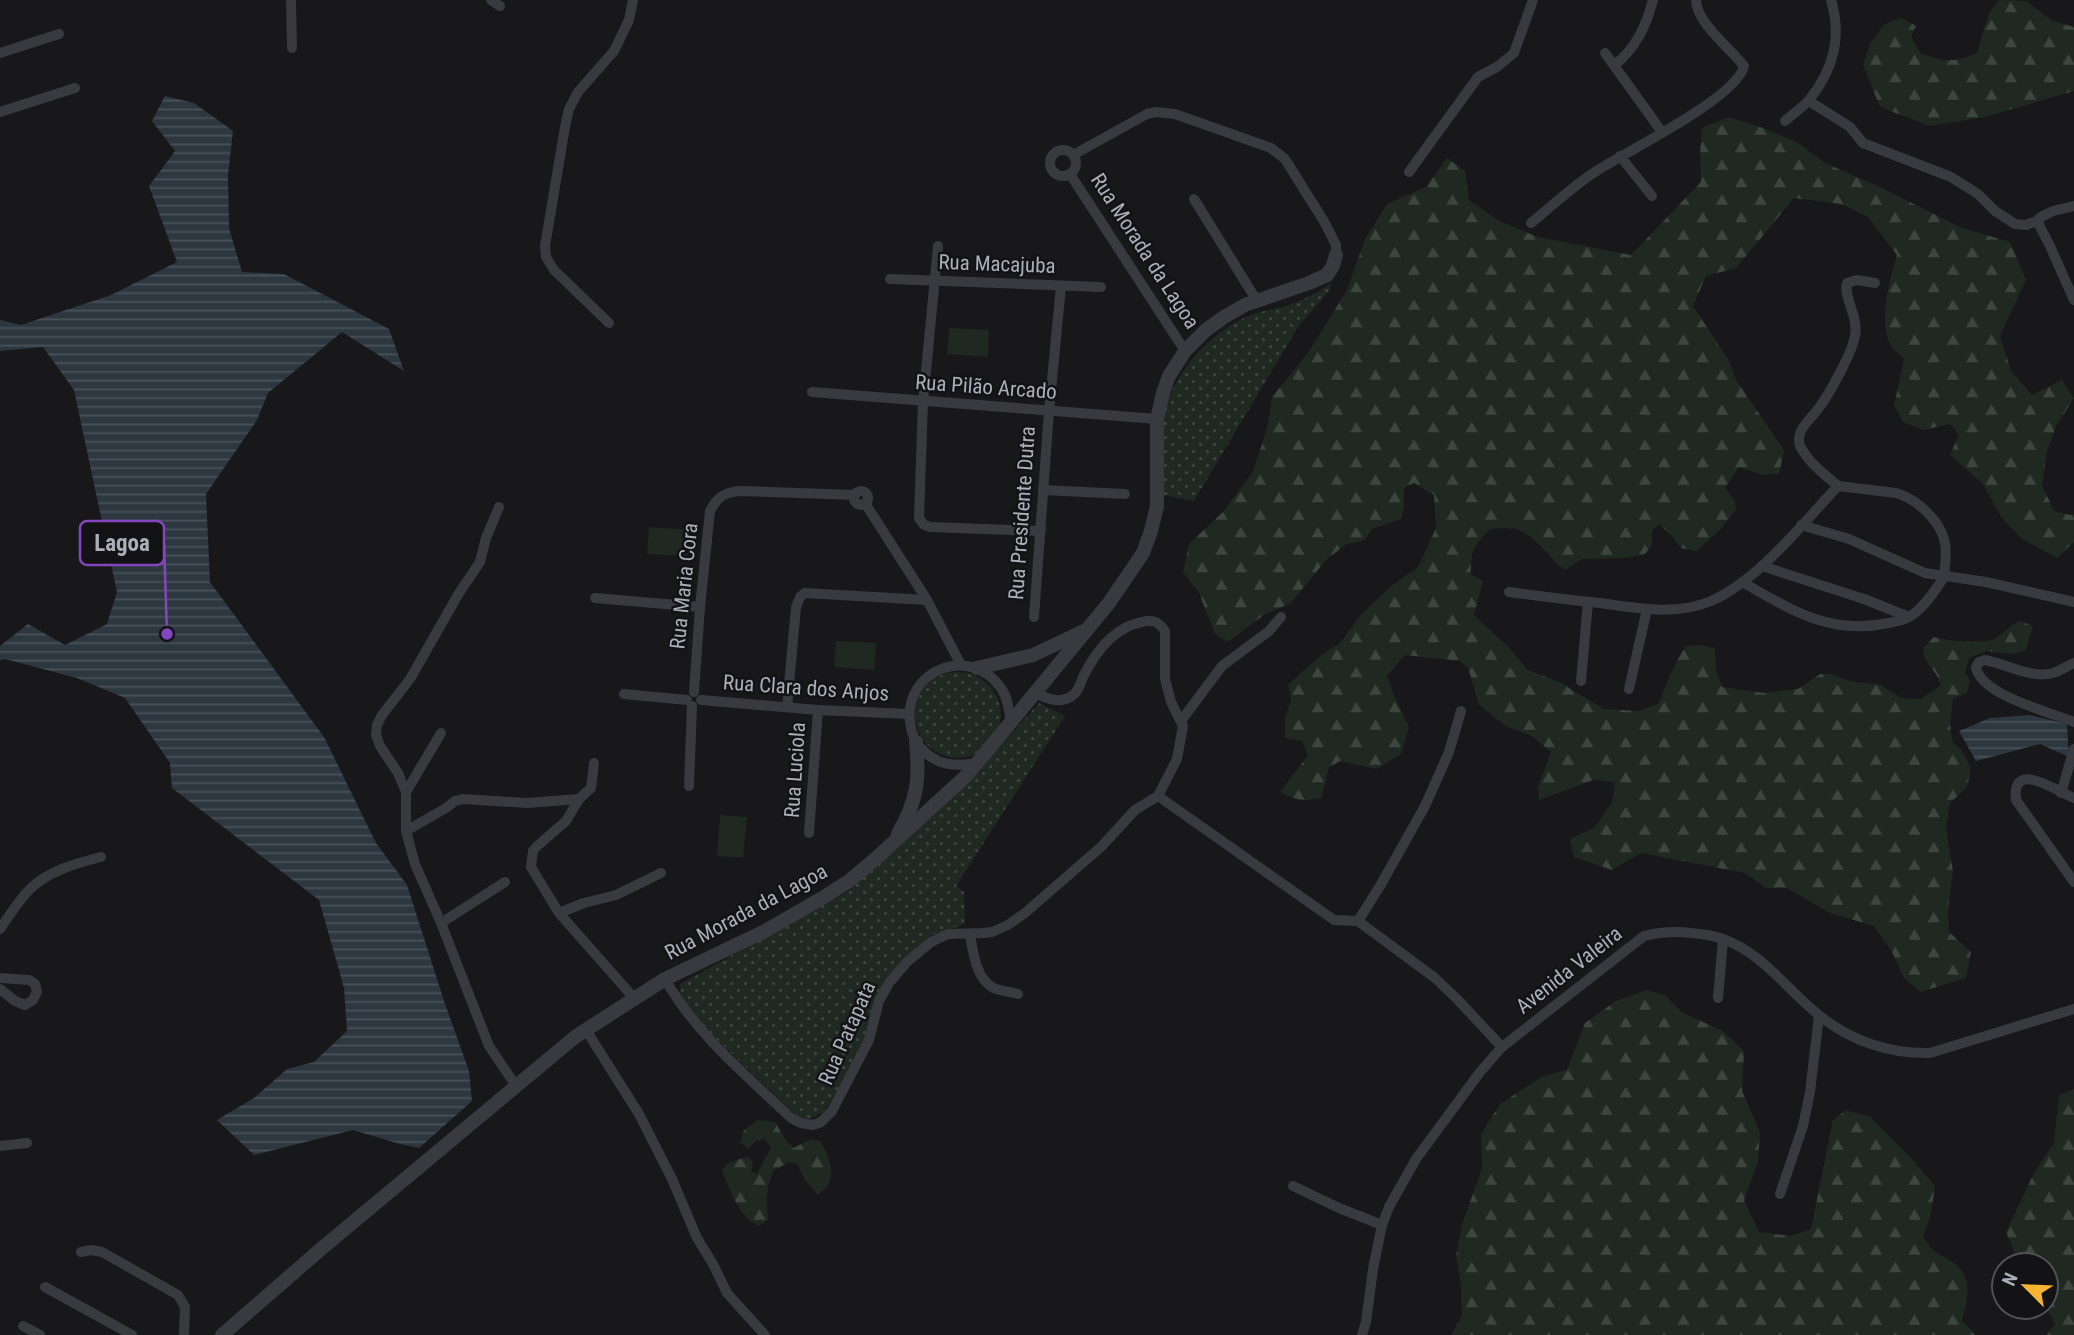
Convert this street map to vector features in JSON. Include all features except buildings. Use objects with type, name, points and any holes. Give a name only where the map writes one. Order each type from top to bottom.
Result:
[{"type":"street","points":[[291,0],[292,48]]},
{"type":"street","points":[[1409,172],[1478,77],[1497,67],[1514,53],[1533,0]]},
{"type":"street","points":[[1615,65],[1639,39],[1646,27],[1653,0]]},
{"type":"street","points":[[1531,223],[1592,173],[1696,113],[1725,90],[1744,69],[1699,13],[1696,0]]},
{"type":"street","points":[[1785,121],[1809,101],[1835,49],[1837,29],[1831,0]]},
{"type":"street","points":[[609,323],[554,270],[546,257],[545,246],[569,109],[578,92],[614,51],[629,19],[632,1]]},
{"type":"street","points":[[0,53],[59,34]]},
{"type":"street","points":[[1605,53],[1661,132]]},
{"type":"street","points":[[0,112],[75,89]]},
{"type":"street","points":[[1809,101],[1850,127],[1863,143],[1951,177],[1978,194],[2009,221],[2020,225],[2037,221],[2053,211],[2074,206]]},
{"type":"street","name":"Rua Morada da Lagoa","points":[[222,1335],[321,1249],[586,1030],[665,979],[798,913],[849,881],[893,844],[978,763],[1132,572],[1143,553],[1157,506],[1157,419],[1169,376],[1185,351],[1224,317],[1245,305],[1327,275],[1333,266],[1336,245],[1285,159],[1272,148],[1175,114],[1146,114],[1073,155]]},
{"type":"street","points":[[1058,151],[1073,155],[1076,165],[1070,174],[1055,174],[1051,169],[1051,159],[1058,151]]},
{"type":"street","points":[[1620,156],[1652,196]]},
{"type":"street","name":"Rua Morada da Lagoa","points":[[1070,174],[1185,351]]},
{"type":"street","points":[[1194,199],[1257,301]]},
{"type":"street","points":[[2037,221],[2070,286],[2074,300]]},
{"type":"street","points":[[938,246],[923,401],[919,513],[921,522],[930,527],[1041,531]]},
{"type":"street","name":"Rua Macajuba","points":[[890,279],[1101,287]]},
{"type":"street","points":[[1742,582],[1785,606],[1821,621],[1843,627],[1866,628],[1909,617],[1944,577],[1944,538],[1924,510],[1896,493],[1838,486],[1800,446],[1799,436],[1804,426],[1822,404],[1855,336],[1854,313],[1845,286],[1857,280],[1875,283]]},
{"type":"street","name":"Rua Presidente Dutra","points":[[1034,617],[1061,286]]},
{"type":"street","name":"Rua Pilão Arcado","points":[[811,393],[1157,419]]},
{"type":"street","points":[[1509,592],[1647,609],[1694,606],[1710,601],[1742,582],[1762,566],[1838,486]]},
{"type":"street","points":[[1043,490],[1125,494]]},
{"type":"street","name":"Rua Maria Cora","points":[[688,786],[700,607],[710,512],[715,501],[722,495],[730,491],[740,491],[855,495],[857,503],[865,503],[927,600]]},
{"type":"street","points":[[499,507],[486,538],[480,562],[459,593],[410,679],[377,725],[376,735],[406,792],[407,831],[415,864],[442,923],[489,1046],[516,1086]]},
{"type":"street","points":[[1801,525],[1849,540],[1917,570],[2074,602]]},
{"type":"street","points":[[1762,566],[1864,599],[1909,617]]},
{"type":"street","points":[[787,707],[796,607],[805,593],[927,600],[961,665]]},
{"type":"street","points":[[595,598],[700,607]]},
{"type":"street","points":[[1581,681],[1588,602]]},
{"type":"street","points":[[1629,689],[1647,609]]},
{"type":"street","points":[[1181,721],[1223,666],[1269,631],[1281,617]]},
{"type":"street","name":"Rua Patapata","points":[[665,979],[674,996],[704,1034],[791,1118],[813,1125],[821,1122],[832,1111],[857,1066],[869,1040],[879,1001],[907,962],[940,937],[958,933],[992,932],[1025,914],[1102,846],[1135,810],[1158,796],[1177,759],[1183,726],[1171,702],[1166,680],[1165,631],[1155,621],[1133,624],[1101,646],[1075,694],[1054,700],[1036,693]]},
{"type":"street","points":[[977,668],[1032,655],[1088,629]]},
{"type":"street","points":[[2074,663],[2054,673],[2042,674],[2025,672],[1985,660],[1979,662],[1976,667],[1978,676],[1986,684],[2009,697],[2074,722]]},
{"type":"street","points":[[978,763],[960,766],[943,764],[927,755],[916,742],[910,729],[909,715],[916,689],[935,671],[961,665],[977,668],[991,677],[1002,689],[1011,724]]},
{"type":"street","name":"Rua Clara dos Anjos","points":[[624,694],[909,715]]},
{"type":"street","name":"Rua Luciola","points":[[809,833],[818,710]]},
{"type":"street","points":[[1358,921],[1425,806],[1449,752],[1461,711]]},
{"type":"street","points":[[406,792],[442,733]]},
{"type":"street","points":[[893,844],[915,797],[918,769],[916,742]]},
{"type":"street","points":[[2061,793],[2074,749]]},
{"type":"street","points":[[594,763],[591,788],[579,799],[566,821],[536,847],[531,858],[531,867],[559,913],[634,998]]},
{"type":"street","points":[[2074,798],[2042,781],[2028,779],[2019,783],[2015,790],[2016,800],[2074,882]]},
{"type":"street","points":[[1158,796],[1334,920],[1358,921],[1435,978],[1502,1046]]},
{"type":"street","points":[[407,831],[455,800],[527,803],[579,799]]},
{"type":"street","points":[[2,922],[41,880],[58,871],[101,857]]},
{"type":"street","points":[[559,913],[616,895],[661,873]]},
{"type":"street","points":[[442,923],[505,882]]},
{"type":"street","name":"Avenida Valeira","points":[[1362,1335],[1382,1225],[1416,1159],[1473,1080],[1502,1046],[1644,936],[1678,932],[1723,939],[1763,963],[1819,1016],[1839,1030],[1863,1042],[1916,1054],[1940,1050],[2074,1009]]},
{"type":"street","points":[[970,934],[978,969],[984,979],[996,989],[1018,994]]},
{"type":"street","points":[[1718,998],[1723,939]]},
{"type":"street","points":[[0,978],[29,980],[37,987],[33,1000],[25,1005],[1,994]]},
{"type":"street","points":[[1780,1194],[1803,1126],[1819,1016]]},
{"type":"street","points":[[586,1030],[639,1114],[697,1238],[727,1293],[765,1335]]},
{"type":"street","points":[[0,1146],[27,1143]]},
{"type":"street","points":[[1293,1186],[1382,1225]]},
{"type":"street","points":[[81,1252],[102,1252],[178,1295],[185,1307],[184,1335]]},
{"type":"street","points":[[45,1287],[132,1335]]},
{"type":"street","points":[[106,1335],[112,1324]]},
{"type":"street","points":[[23,1326],[40,1335]]},
{"type":"green space","points":[[1999,0],[2026,1],[2053,21],[2074,27],[2074,91],[1985,117],[1930,126],[1880,107],[1863,65],[1871,42],[1885,24],[1901,18],[1916,26],[1911,36],[1920,53],[1942,60],[1955,60],[1977,53],[1988,18]]},
{"type":"green space","points":[[1729,117],[1797,142],[1825,163],[1962,228],[2010,242],[2026,280],[2000,336],[2011,371],[2032,395],[2062,380],[2074,398],[2056,426],[2047,451],[2042,485],[2054,511],[2074,514],[2074,542],[2057,558],[2021,538],[2001,517],[1983,484],[1950,455],[1959,435],[1950,424],[1923,430],[1903,422],[1894,406],[1904,358],[1890,344],[1885,321],[1891,275],[1897,255],[1868,217],[1841,204],[1794,198],[1736,268],[1706,276],[1693,306],[1729,361],[1736,380],[1784,450],[1779,474],[1763,475],[1739,467],[1725,488],[1735,501],[1736,509],[1720,530],[1696,551],[1681,548],[1659,524],[1652,531],[1652,545],[1645,554],[1625,558],[1582,559],[1565,570],[1525,533],[1512,529],[1490,529],[1472,554],[1471,574],[1483,581],[1474,615],[1528,670],[1559,682],[1604,709],[1639,711],[1658,704],[1686,646],[1715,648],[1716,670],[1722,687],[1764,693],[1798,689],[1820,674],[1832,674],[1849,681],[1881,685],[1901,698],[1921,699],[1941,685],[1923,648],[1934,637],[1963,642],[1985,641],[1992,640],[2020,621],[2033,626],[2026,650],[2015,654],[1986,651],[1969,658],[1965,674],[1970,680],[1967,693],[1953,699],[1950,724],[1953,743],[1962,750],[1971,769],[1967,787],[1950,803],[1946,828],[1953,871],[1948,911],[1949,932],[1971,952],[1966,978],[1920,992],[1904,978],[1892,952],[1874,926],[1830,913],[1787,888],[1766,888],[1745,873],[1641,853],[1612,870],[1574,857],[1570,839],[1595,827],[1612,802],[1615,782],[1593,780],[1539,800],[1538,787],[1551,752],[1532,736],[1506,726],[1479,705],[1468,668],[1460,661],[1405,655],[1387,676],[1409,727],[1401,754],[1377,769],[1340,761],[1329,768],[1321,798],[1300,800],[1280,792],[1308,755],[1302,741],[1285,738],[1285,718],[1291,699],[1288,685],[1320,656],[1341,642],[1359,617],[1390,587],[1418,567],[1436,528],[1434,495],[1414,483],[1404,488],[1401,519],[1372,529],[1365,540],[1345,545],[1326,560],[1291,603],[1264,615],[1227,642],[1215,634],[1199,593],[1183,572],[1189,544],[1223,512],[1253,471],[1267,429],[1272,397],[1310,350],[1347,290],[1365,239],[1387,204],[1426,187],[1447,158],[1465,171],[1469,200],[1499,221],[1538,237],[1631,255],[1701,182],[1702,128]]},
{"type":"green space","points":[[1331,283],[1330,290],[1298,327],[1194,501],[1164,495],[1161,446],[1165,411],[1171,394],[1191,361],[1218,334],[1234,323],[1301,300]]},
{"type":"green space","points":[[949,328],[989,330],[988,357],[947,354]]},
{"type":"green space","points":[[649,527],[690,530],[688,556],[647,554]]},
{"type":"green space","points":[[836,641],[876,643],[874,670],[834,667]]},
{"type":"green space","points":[[958,672],[974,676],[988,685],[997,699],[1001,715],[997,731],[988,745],[974,754],[958,758],[942,754],[928,745],[919,731],[915,715],[919,699],[928,685],[942,676]]},
{"type":"green space","points":[[1039,703],[1065,716],[956,886],[964,892],[965,924],[932,935],[902,962],[866,1039],[825,1111],[812,1118],[800,1119],[706,1029],[679,997],[680,984],[847,892],[994,753]]},
{"type":"green space","points":[[720,815],[747,817],[743,858],[717,856]]},
{"type":"green space","points":[[1647,990],[1666,996],[1681,1012],[1723,1031],[1744,1051],[1742,1091],[1760,1132],[1758,1162],[1744,1200],[1759,1232],[1791,1236],[1811,1229],[1833,1120],[1846,1110],[1870,1117],[1935,1186],[1931,1214],[1923,1236],[1933,1250],[1951,1261],[1963,1273],[1967,1296],[1962,1321],[1976,1335],[1451,1335],[1462,1316],[1456,1256],[1462,1225],[1482,1168],[1481,1134],[1500,1104],[1543,1076],[1567,1070],[1585,1023],[1616,1001]]},
{"type":"green space","points":[[2074,1089],[2074,1335],[2046,1335],[2055,1324],[2054,1321],[2060,1321],[2060,1251],[2014,1251],[2006,1232],[2034,1173],[2054,1143],[2059,1095]]},
{"type":"green space","points":[[758,1120],[775,1122],[794,1148],[810,1139],[820,1141],[831,1169],[829,1183],[818,1194],[805,1180],[797,1164],[790,1162],[774,1170],[767,1194],[768,1220],[759,1226],[740,1209],[722,1170],[730,1162],[747,1157],[753,1161],[751,1172],[757,1174],[771,1147],[764,1139],[756,1141],[748,1148],[740,1143],[744,1130]]},
{"type":"shaded area","points":[[165,96],[194,103],[233,131],[228,175],[229,228],[242,272],[284,274],[389,329],[404,371],[342,332],[268,393],[257,420],[206,494],[210,582],[324,737],[376,843],[407,885],[469,1071],[472,1101],[419,1148],[353,1130],[254,1155],[217,1120],[254,1098],[287,1069],[314,1062],[347,1031],[344,988],[319,900],[172,788],[170,763],[125,698],[77,678],[5,659],[0,660],[0,646],[28,624],[65,645],[107,624],[117,592],[74,390],[43,347],[0,351],[0,320],[21,325],[111,295],[177,262],[149,186],[175,151],[152,121]]},
{"type":"shaded area","points":[[2030,715],[2067,724],[2069,757],[2040,744],[1976,761],[1959,731],[1990,718]]},
{"type":"place","name":"Lagoa","points":[[167,634]]}]
